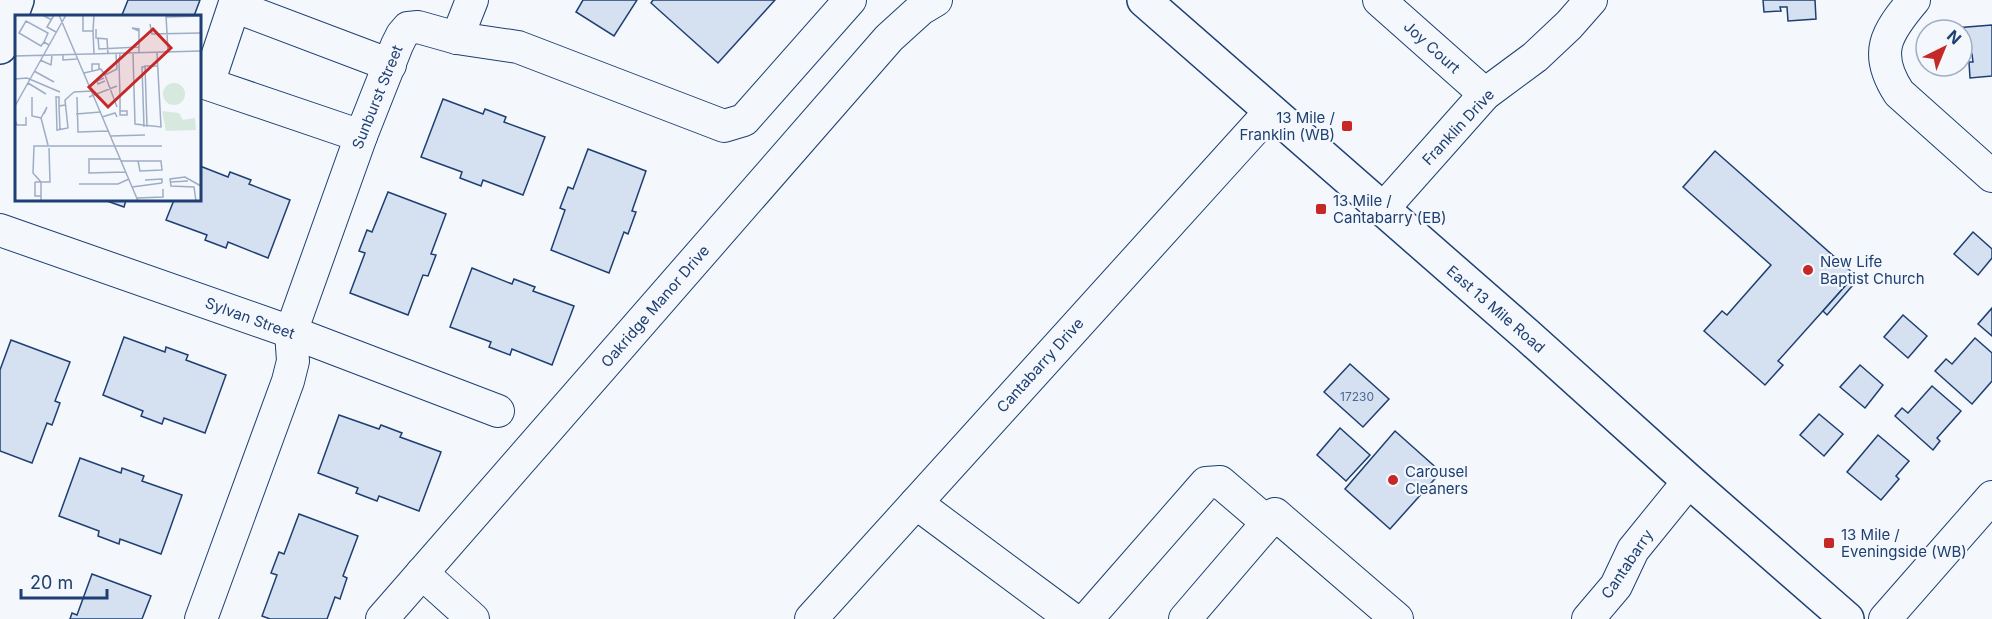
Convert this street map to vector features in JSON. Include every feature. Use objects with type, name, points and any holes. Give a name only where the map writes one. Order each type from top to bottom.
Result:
[{"type":"main road","points":[[0,47],[17,0]]},
{"type":"main road","name":"East 13 Mile Road","points":[[1144,0],[1847,619]]},
{"type":"street","points":[[457,38],[472,0]]},
{"type":"street","name":"Sunburst Street","points":[[201,619],[288,381],[293,361],[291,332],[360,136],[402,35],[408,28],[418,27],[457,38],[518,47],[724,126],[744,120],[850,0]]},
{"type":"street","name":"Oakridge Manor Drive","points":[[382,619],[889,38],[921,9],[936,0]]},
{"type":"street","name":"Joy Court","points":[[1379,0],[1485,94]]},
{"type":"street","name":"Franklin Drive","points":[[1382,210],[1485,94],[1535,57],[1569,25],[1591,0]]},
{"type":"street","points":[[1914,0],[1898,19],[1885,44],[1885,64],[1889,78],[1899,93],[1992,176]]},
{"type":"street","points":[[360,136],[208,84],[234,6],[390,64]]},
{"type":"street","name":"Cantabarry Drive","points":[[811,619],[1270,112]]},
{"type":"street","name":"Sylvan Street","points":[[0,230],[291,332],[498,411]]},
{"type":"street","name":"Cantabarry","points":[[1588,619],[1616,586],[1633,550],[1689,481]]},
{"type":"street","points":[[1087,619],[1206,483],[1220,482],[1268,523]]},
{"type":"street","points":[[1885,619],[1992,497]]},
{"type":"street","points":[[916,503],[1072,619]]},
{"type":"street","points":[[1185,619],[1275,514],[1397,619]]},
{"type":"street","points":[[422,573],[473,619]]},
{"type":"building","points":[[128,0],[200,0],[194,15],[122,15]]},
{"type":"building","points":[[583,0],[637,0],[614,36],[576,12]]},
{"type":"building","points":[[653,0],[775,0],[718,63],[651,3]]},
{"type":"building","points":[[1763,0],[1815,0],[1816,19],[1788,21],[1787,7],[1780,7],[1781,11],[1764,12]]},
{"type":"building","points":[[1992,25],[1992,76],[1974,78],[1974,26]]},
{"type":"building","points":[[443,99],[483,114],[485,109],[506,117],[504,122],[545,137],[523,195],[483,180],[481,186],[460,178],[462,172],[421,157]]},
{"type":"building","points":[[588,149],[646,171],[632,211],[636,212],[628,234],[624,232],[609,273],[551,250],[565,210],[560,208],[568,187],[573,189]]},
{"type":"building","name":"New Life Baptist Church","points":[[1715,151],[1855,275],[1778,361],[1783,365],[1765,385],[1704,331],[1722,311],[1727,315],[1771,265],[1683,187]]},
{"type":"building","points":[[201,166],[228,177],[230,172],[251,180],[249,184],[290,200],[268,258],[228,242],[226,248],[205,240],[207,235],[166,220],[174,201],[201,201]]},
{"type":"building","points":[[388,192],[446,214],[431,254],[436,255],[428,276],[423,275],[408,315],[350,293],[365,253],[359,251],[367,230],[372,232]]},
{"type":"building","points":[[107,201],[126,201],[124,207]]},
{"type":"building","points":[[1973,232],[1992,249],[1992,258],[1978,275],[1954,254]]},
{"type":"building","points":[[472,268],[512,284],[514,279],[535,287],[533,291],[574,306],[552,365],[512,349],[510,355],[489,347],[491,342],[450,327]]},
{"type":"building","points":[[1855,275],[1859,278],[1827,315],[1823,311]]},
{"type":"building","points":[[1992,308],[1992,336],[1978,324]]},
{"type":"building","points":[[1903,315],[1927,336],[1908,358],[1884,337]]},
{"type":"building","points":[[124,337],[165,352],[166,347],[188,355],[186,360],[226,375],[205,433],[164,418],[162,424],[141,416],[143,411],[103,395]]},
{"type":"building","points":[[1975,338],[1992,353],[1992,381],[1972,404],[1935,371],[1946,359],[1952,364]]},
{"type":"building","points":[[11,340],[70,362],[55,401],[60,403],[52,425],[47,423],[32,463],[0,451],[0,370]]},
{"type":"building","points":[[1350,364],[1389,399],[1363,427],[1324,392]]},
{"type":"building","points":[[1860,365],[1883,385],[1865,408],[1840,387]]},
{"type":"building","points":[[1932,386],[1961,411],[1937,438],[1940,441],[1933,450],[1895,416],[1902,408],[1908,413]]},
{"type":"building","points":[[1819,414],[1843,434],[1824,456],[1800,435]]},
{"type":"building","points":[[339,415],[379,429],[381,425],[402,433],[400,437],[441,452],[419,511],[379,496],[377,501],[356,493],[358,488],[318,473]]},
{"type":"building","points":[[1340,428],[1370,455],[1346,481],[1317,455]]},
{"type":"building","name":"Carousel Cleaners","points":[[1395,431],[1441,472],[1390,529],[1345,489]]},
{"type":"building","points":[[1878,435],[1909,461],[1896,476],[1899,479],[1881,500],[1847,472]]},
{"type":"building","points":[[80,458],[121,473],[122,468],[144,476],[142,481],[182,495],[161,554],[120,539],[119,544],[98,536],[99,531],[59,516]]},
{"type":"building","points":[[299,514],[358,536],[343,576],[347,578],[340,599],[335,597],[327,619],[270,619],[262,616],[277,575],[271,573],[279,552],[284,554]]},
{"type":"building","points":[[92,574],[151,596],[142,619],[70,619],[72,613],[77,615]]},
{"type":"place","name":"13 Mile / Franklin (WB)","points":[[1347,126]]},
{"type":"place","name":"13 Mile / Cantabarry (EB)","points":[[1321,209]]},
{"type":"place","name":"New Life Baptist Church","points":[[1808,270]]},
{"type":"place","name":"Carousel Cleaners","points":[[1393,480]]},
{"type":"place","name":"13 Mile / Eveningside (WB)","points":[[1829,543]]}]
